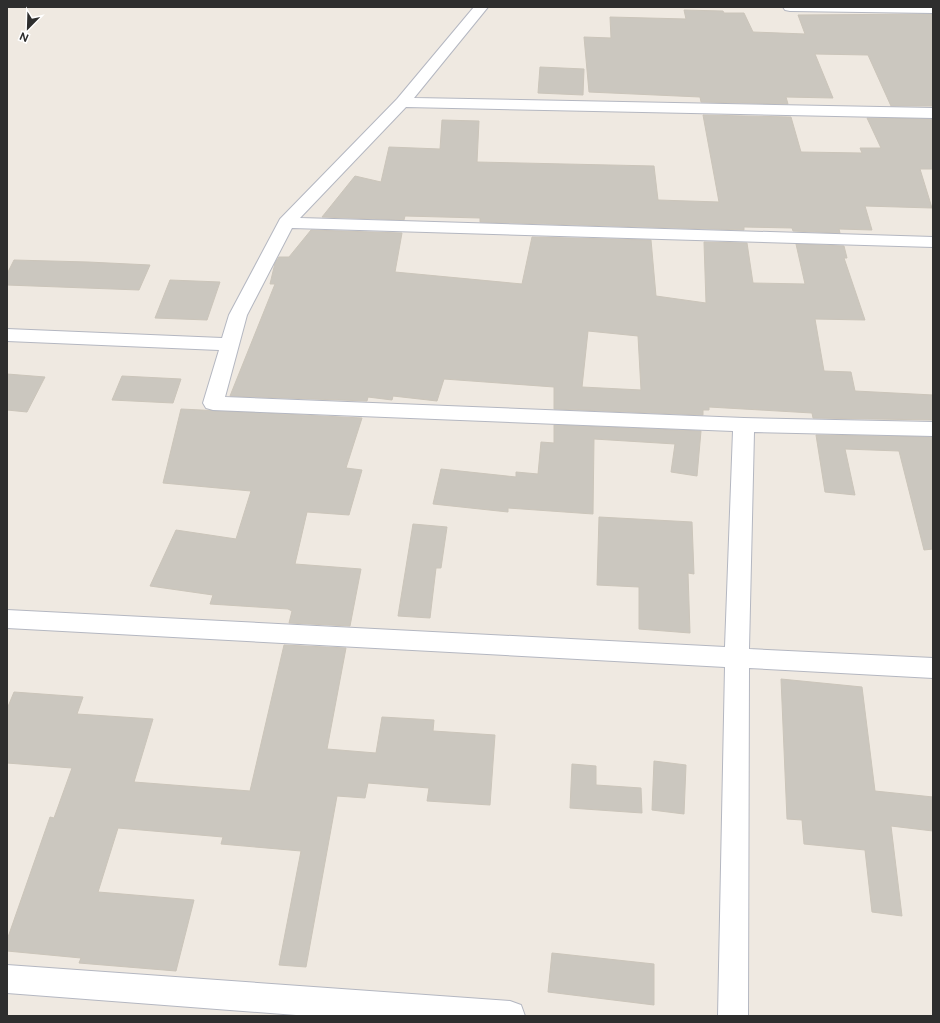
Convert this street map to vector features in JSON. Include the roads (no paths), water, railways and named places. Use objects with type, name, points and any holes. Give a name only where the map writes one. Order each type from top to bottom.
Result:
[{"type":"street","points":[[481,7],[402,102],[286,223],[238,315],[213,402],[744,425],[933,430]]},
{"type":"street","points":[[790,7],[933,9]]},
{"type":"street","points":[[402,102],[933,112]]},
{"type":"street","points":[[286,223],[933,242]]},
{"type":"street","points":[[7,335],[230,344]]},
{"type":"street","points":[[733,1016],[737,658],[744,425]]},
{"type":"street","points":[[7,619],[933,668]]},
{"type":"street","points":[[7,979],[510,1016]]}]
